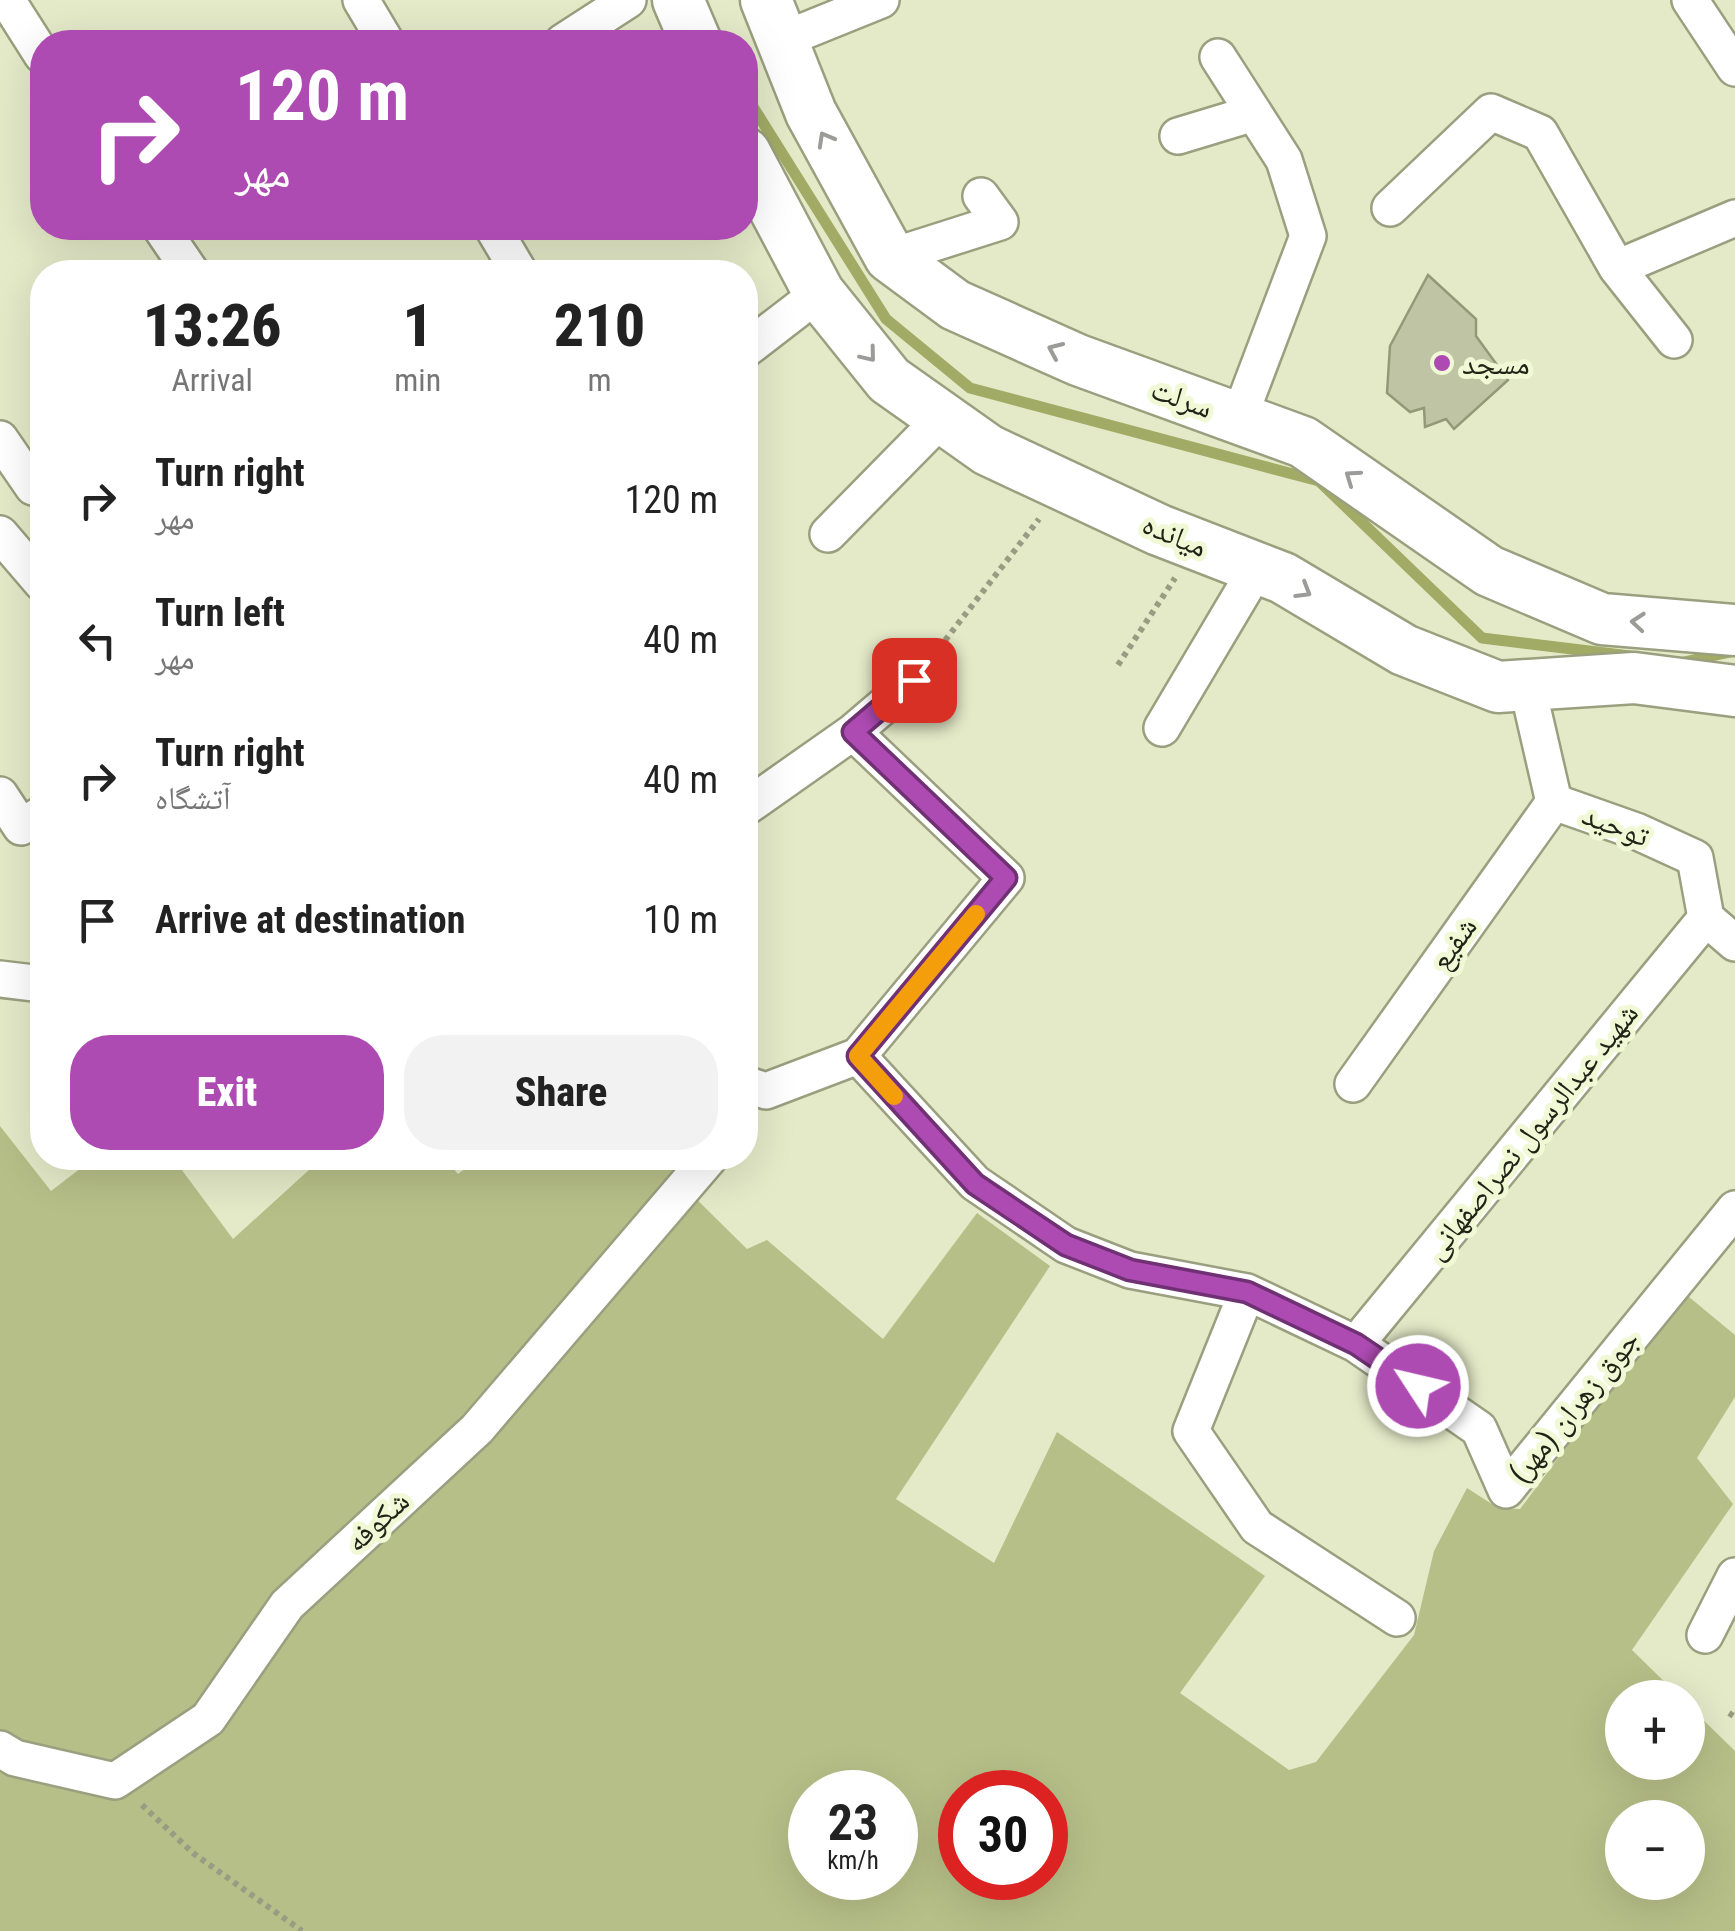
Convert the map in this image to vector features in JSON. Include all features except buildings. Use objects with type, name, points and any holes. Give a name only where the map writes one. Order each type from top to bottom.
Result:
[{"type":"street","points":[[7,0],[30,36]]},
{"type":"street","points":[[361,0],[379,30]]},
{"type":"street","points":[[582,30],[628,0]]},
{"type":"street","points":[[678,0],[691,30]]},
{"type":"street","points":[[774,20],[880,0]]},
{"type":"street","points":[[1690,0],[1735,68]]},
{"type":"street","name":"سرلت","points":[[774,20],[811,114],[890,257],[955,305],[1078,360],[1303,442],[1489,571],[1602,619],[1735,630]]},
{"type":"street","points":[[1218,58],[1284,160],[1308,236],[1239,418]]},
{"type":"street","points":[[1390,208],[1491,112],[1540,133],[1617,268],[1674,340]]},
{"type":"street","points":[[1178,136],[1254,114]]},
{"type":"street","name":"میانده","points":[[758,178],[819,293],[890,380],[988,450],[1197,545],[1283,578],[1404,650],[1498,687],[1634,678],[1735,691]]},
{"type":"street","points":[[890,257],[1000,222],[981,196]]},
{"type":"street","points":[[1617,268],[1735,218]]},
{"type":"street","points":[[758,340],[819,293]]},
{"type":"street","points":[[828,534],[942,418]]},
{"type":"street","points":[[0,439],[30,475]]},
{"type":"street","points":[[0,513],[30,490]]},
{"type":"street","points":[[0,534],[30,569]]},
{"type":"street","points":[[1162,728],[1258,568]]},
{"type":"street","points":[[758,788],[853,732],[914,680]]},
{"type":"street","name":"توحید","points":[[1527,685],[1554,802],[1636,831],[1695,858],[1706,918]]},
{"type":"street","points":[[758,1095],[858,1056],[1006,878],[853,732]]},
{"type":"street","points":[[0,795],[21,827],[30,821]]},
{"type":"street","name":"شفیع","points":[[1353,1084],[1554,802]]},
{"type":"street","points":[[1706,918],[1735,943]]},
{"type":"street","name":"شهید عبدالرسول نصراصفهانی","points":[[1356,1344],[1706,918]]},
{"type":"street","points":[[0,979],[30,983]]},
{"type":"street","name":"جوق زهران (مهر)","points":[[858,1056],[975,1184],[1066,1245],[1130,1270],[1247,1292],[1356,1344],[1479,1430],[1506,1490],[1735,1209]]},
{"type":"street","name":"شکوفه","points":[[115,1780],[208,1718],[287,1604],[477,1429],[698,1170]]},
{"type":"street","points":[[1247,1292],[1192,1431],[1257,1527],[1398,1618]]},
{"type":"street","points":[[1705,1635],[1735,1576]]},
{"type":"street","points":[[0,1749],[15,1758],[115,1780]]},
{"type":"path","points":[[914,680],[1065,486]]},
{"type":"path","points":[[1118,665],[1197,545]]},
{"type":"path","points":[[115,1780],[193,1852],[302,1931]]},
{"type":"green space","points":[[0,1126],[30,1164],[30,1170],[35,1170],[51,1191],[78,1170],[182,1170],[233,1239],[309,1170],[454,1170],[458,1174],[463,1170],[676,1170],[672,1175],[747,1249],[767,1240],[883,1339],[977,1213],[1050,1266],[896,1499],[994,1563],[1057,1432],[1265,1576],[1180,1693],[1289,1770],[1316,1762],[1414,1635],[1434,1551],[1467,1488],[1498,1508],[1520,1509],[1683,1292],[1735,1335],[1735,1397],[1697,1458],[1733,1504],[1632,1650],[1663,1680],[1605,1680],[1605,1780],[1705,1780],[1705,1722],[1735,1751],[1735,1931],[0,1931]]},
{"type":"waterway","points":[[758,115],[886,319],[970,388],[1319,481],[1482,638],[1630,656]]},
{"type":"waterway","points":[[1684,662],[1734,651]]},
{"type":"slow traffic","points":[[894,1096],[858,1056],[976,914]]},
{"type":"place","name":"مسجد","points":[[1442,363]]},
{"type":"route","points":[[914,680],[853,732],[1006,878],[858,1056],[975,1184],[1066,1245],[1130,1270],[1247,1292],[1356,1344],[1418,1386]]}]
